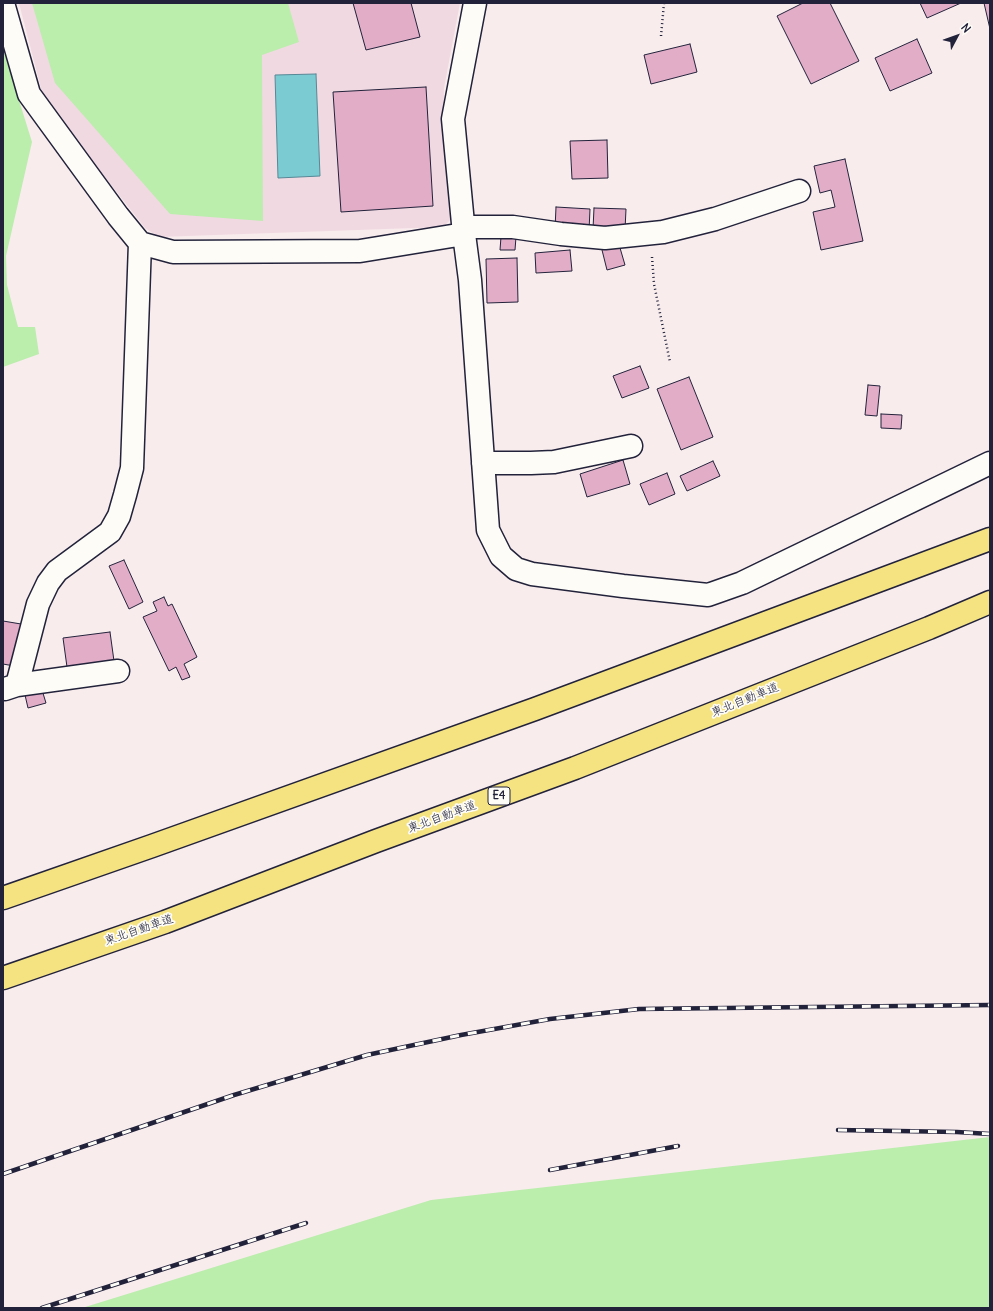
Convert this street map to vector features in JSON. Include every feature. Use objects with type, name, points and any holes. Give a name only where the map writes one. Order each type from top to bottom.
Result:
[{"type":"highway","points":[[3,898],[543,706],[990,539]]},
{"type":"highway","name":"東北自動車道","points":[[3,978],[165,922],[369,844],[575,768],[929,628],[990,602]]},
{"type":"street","points":[[3,3],[28,94],[118,216],[140,243],[173,252],[360,251],[463,231],[513,227],[561,234],[605,238],[649,234],[715,219],[799,191]]},
{"type":"street","points":[[475,3],[453,119],[463,231],[470,280],[488,530],[501,556],[516,569],[532,574],[708,595],[742,583],[990,463]]},
{"type":"street","points":[[118,671],[10,687],[38,604],[48,583],[57,570],[110,532],[119,516],[132,468],[140,243]]},
{"type":"street","points":[[483,463],[530,464],[554,462],[631,446]]},
{"type":"path","points":[[661,36],[664,3]]},
{"type":"path","points":[[649,234],[654,284],[670,362]]},
{"type":"shaded area","points":[[19,3],[460,3],[444,88],[443,138],[452,218],[443,227],[159,237],[145,228],[44,100]]},
{"type":"green space","points":[[32,3],[288,3],[299,42],[262,55],[263,221],[170,214],[55,83]]},
{"type":"green space","points":[[3,49],[32,142],[6,256],[7,285],[18,327],[35,327],[39,354],[3,367]]},
{"type":"green space","points":[[990,1137],[990,1308],[82,1308],[431,1200]]},
{"type":"water","points":[[316,74],[320,176],[278,178],[275,75]]},
{"type":"building","points":[[353,3],[411,3],[420,37],[366,50]]},
{"type":"building","points":[[803,3],[830,3],[859,61],[811,84],[777,16]]},
{"type":"building","points":[[920,3],[961,3],[927,18]]},
{"type":"building","points":[[984,3],[990,3],[990,29]]},
{"type":"building","points":[[917,39],[932,73],[890,91],[875,58]]},
{"type":"building","points":[[690,44],[697,72],[651,84],[644,55]]},
{"type":"building","points":[[426,87],[433,206],[341,212],[333,92]]},
{"type":"building","points":[[607,140],[608,178],[572,179],[570,141]]},
{"type":"building","points":[[845,159],[863,241],[821,250],[813,212],[835,207],[831,190],[820,193],[814,166]]},
{"type":"building","points":[[556,207],[590,209],[589,231],[555,229]]},
{"type":"building","points":[[594,208],[626,209],[625,230],[593,229]]},
{"type":"building","points":[[501,237],[516,237],[515,250],[500,250]]},
{"type":"building","points":[[618,241],[625,265],[607,270],[601,246]]},
{"type":"building","points":[[570,250],[572,271],[536,273],[535,253]]},
{"type":"building","points":[[517,258],[518,302],[487,303],[486,259]]},
{"type":"building","points":[[640,366],[649,388],[622,398],[613,376]]},
{"type":"building","points":[[689,377],[713,437],[681,450],[657,389]]},
{"type":"building","points":[[868,385],[880,386],[877,416],[865,415]]},
{"type":"building","points":[[881,414],[902,415],[901,429],[881,428]]},
{"type":"building","points":[[623,460],[630,484],[587,497],[580,474]]},
{"type":"building","points":[[713,461],[720,476],[687,491],[680,476]]},
{"type":"building","points":[[667,473],[675,494],[649,505],[640,484]]},
{"type":"building","points":[[124,560],[143,602],[129,609],[109,566]]},
{"type":"building","points":[[164,597],[168,606],[172,604],[197,657],[184,664],[190,677],[182,680],[176,667],[169,671],[143,617],[157,611],[153,602]]},
{"type":"building","points":[[3,621],[21,624],[14,666],[3,664]]},
{"type":"building","points":[[110,632],[114,661],[67,667],[63,638]]},
{"type":"building","points":[[42,690],[46,703],[28,708],[25,695]]},
{"type":"railway","points":[[3,1174],[234,1095],[367,1055],[461,1035],[550,1019],[639,1009],[990,1005]]},
{"type":"railway","points":[[838,1130],[990,1134]]},
{"type":"railway","points":[[550,1170],[678,1146]]},
{"type":"railway","points":[[42,1308],[306,1223]]}]
